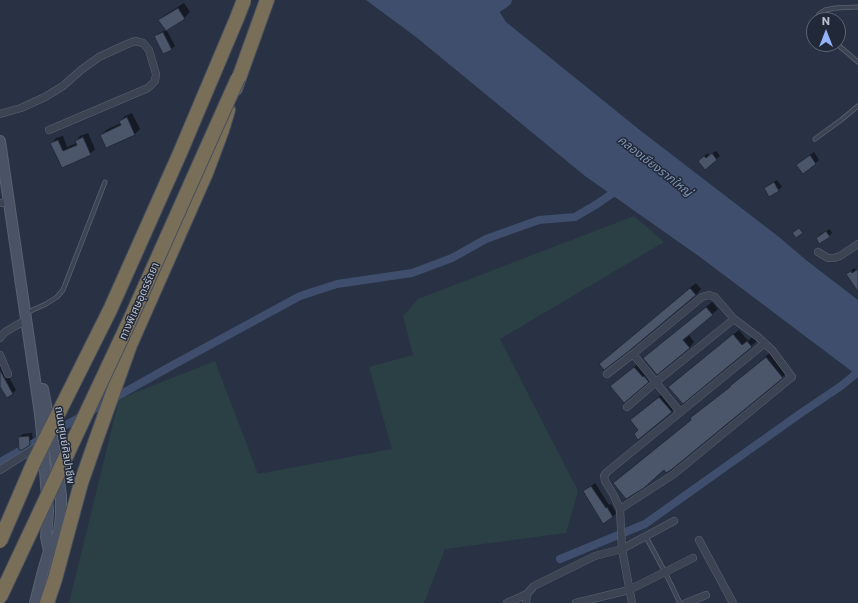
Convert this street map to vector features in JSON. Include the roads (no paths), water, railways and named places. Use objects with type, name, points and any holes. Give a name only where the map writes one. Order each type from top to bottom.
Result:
[{"type":"highway","name":"ทางพิเศษอุดรรัถยา","points":[[0,541],[34,462],[110,310],[180,153],[238,18],[244,0]]},
{"type":"highway","name":"ทางพิเศษอุดรรัถยา","points":[[0,598],[130,320],[238,78],[267,0]]},
{"type":"highway","points":[[48,603],[81,482],[130,345],[206,173],[222,130],[238,78]]},
{"type":"highway","points":[[0,524],[34,462]]},
{"type":"main road","name":"ถนนศูนย์ศิลปาชีพ","points":[[0,141],[4,198],[30,342],[43,443],[48,511],[46,536],[49,552]]},
{"type":"main road","name":"ถนนศูนย์ศิลปาชีพ","points":[[30,342],[43,389],[61,495],[59,532],[49,552],[35,603]]},
{"type":"street","points":[[0,114],[22,108],[45,97],[63,86],[99,57],[125,44],[135,41],[144,43],[149,50],[156,74],[155,81],[148,88],[48,130]]},
{"type":"street","points":[[818,252],[828,258],[834,258],[840,256],[858,244]]},
{"type":"street","points":[[607,374],[702,297],[709,295],[715,297],[734,319],[765,343],[792,377],[674,474],[620,509]]},
{"type":"street","points":[[0,338],[5,332],[26,317]]},
{"type":"street","points":[[627,407],[734,319]]},
{"type":"street","points":[[632,603],[622,549],[620,509],[605,481],[604,476],[765,343]]},
{"type":"street","points":[[633,354],[680,412]]},
{"type":"street","points":[[0,356],[8,374]]},
{"type":"street","points":[[0,470],[43,443]]},
{"type":"street","points":[[507,603],[527,594],[534,586],[595,556],[622,549],[674,522]]},
{"type":"street","points":[[699,540],[733,603]]},
{"type":"street","points":[[576,603],[629,590],[693,558]]},
{"type":"street","points":[[526,603],[527,594]]},
{"type":"street","points":[[686,603],[706,595]]},
{"type":"lane","points":[[822,12],[835,8],[858,7]]},
{"type":"lane","points":[[846,52],[858,62]]},
{"type":"lane","points":[[815,139],[858,106]]},
{"type":"lane","points":[[26,317],[57,297],[63,290],[105,182]]},
{"type":"lane","points":[[646,536],[680,603]]},
{"type":"water","name":"คลองเชียงรากใหญ่","points":[[366,0],[492,0],[506,22],[641,131],[858,300],[858,376],[700,257],[585,176],[416,37]]},
{"type":"waterway","points":[[480,17],[505,0]]},
{"type":"waterway","points":[[0,462],[300,296],[337,284],[412,273],[452,258],[486,239],[539,220],[575,217],[620,188]]},
{"type":"waterway","points":[[560,559],[645,524],[841,386],[858,372]]}]
